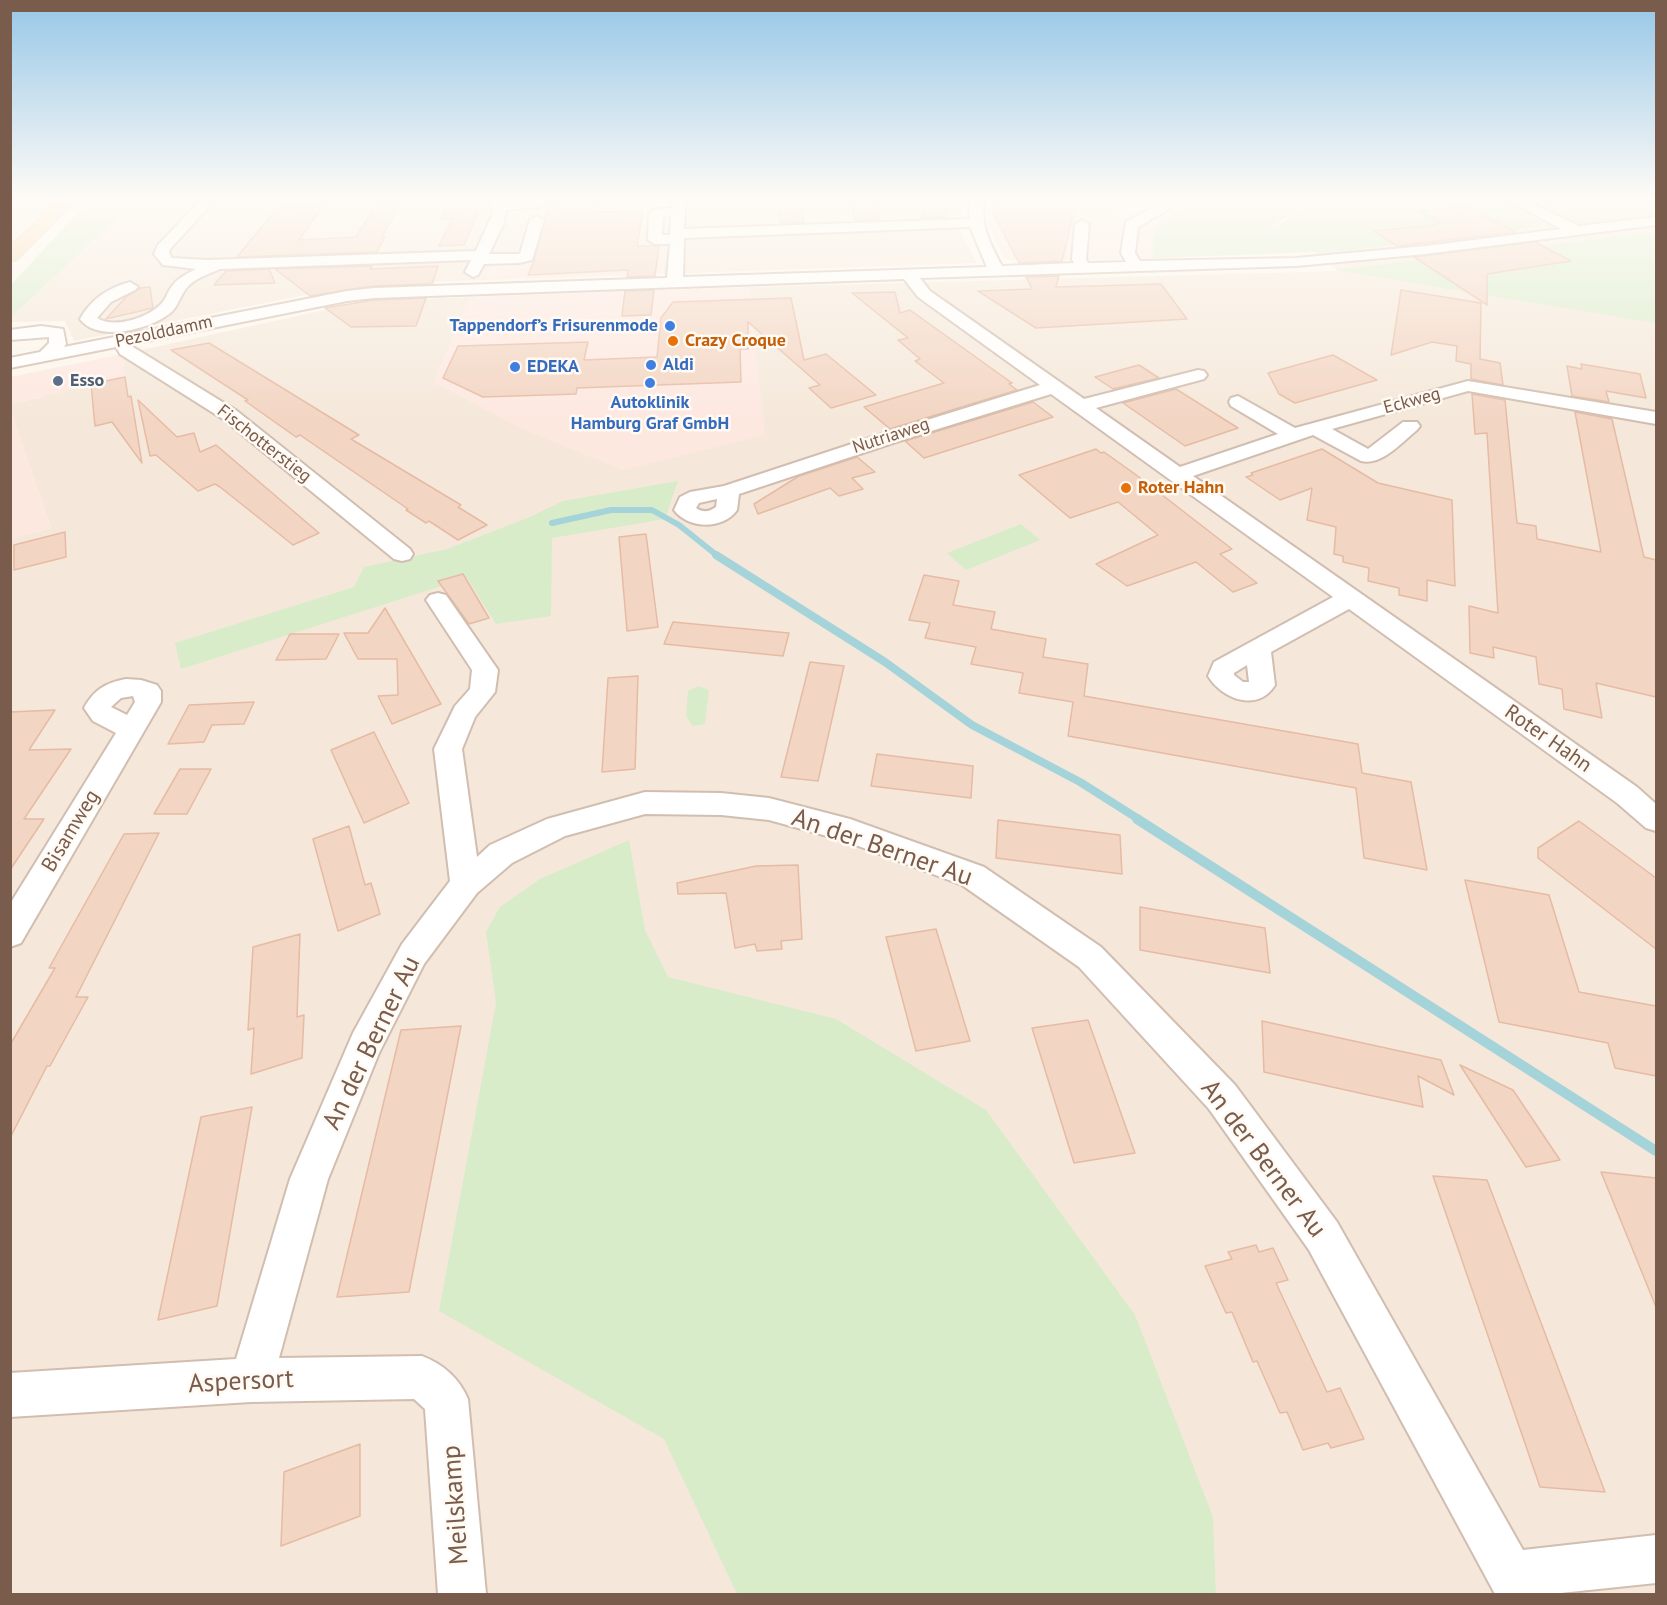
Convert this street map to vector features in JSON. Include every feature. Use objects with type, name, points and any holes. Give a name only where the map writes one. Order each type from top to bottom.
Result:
[{"type":"street","points":[[130,287],[113,293],[101,301],[88,320],[92,324],[109,327],[125,326],[149,319],[168,307],[182,284],[206,271]]},
{"type":"street","points":[[467,288],[474,271]]},
{"type":"street","points":[[675,271],[675,281]]},
{"type":"street","name":"Pezolddamm","points":[[10,363],[346,296],[467,288],[997,271]]},
{"type":"street","name":"Roter Hahn","points":[[908,273],[924,294],[1627,795],[1656,820]]},
{"type":"street","points":[[10,335],[41,331],[57,333],[58,344],[45,357]]},
{"type":"street","name":"Fischotterstieg","points":[[122,341],[126,350],[230,414],[402,554]]},
{"type":"street","points":[[1081,406],[1197,375]]},
{"type":"street","name":"Eckweg","points":[[1175,475],[1316,428],[1468,386],[1656,418]]},
{"type":"street","name":"Nutriaweg","points":[[729,490],[756,479],[920,426],[1054,387]]},
{"type":"street","points":[[1238,402],[1293,435]]},
{"type":"street","points":[[1316,428],[1364,456],[1370,457],[1410,426]]},
{"type":"street","points":[[1258,647],[1350,598]]},
{"type":"street","points":[[438,600],[485,670],[482,692],[464,713],[448,749],[466,884]]},
{"type":"street","name":"Bisamweg","points":[[10,933],[132,729]]},
{"type":"street","name":"An der Berner Au","points":[[251,1380],[309,1179],[365,1045],[413,954],[466,884],[501,854],[557,827],[645,803],[721,804],[770,809],[850,831],[973,876],[1090,957],[1221,1098],[1323,1236],[1516,1585],[1656,1559]]},
{"type":"street","name":"Aspersort","points":[[10,1395],[251,1380],[422,1377],[446,1399],[449,1416]]},
{"type":"street","name":"Meilskamp","points":[[449,1416],[462,1594]]},
{"type":"shaded area","points":[[60,271],[490,271],[487,280],[374,284],[310,294],[74,341],[65,321],[11,322],[10,317]]},
{"type":"shaded area","points":[[490,271],[662,271],[662,274],[487,280]]},
{"type":"shaded area","points":[[662,271],[751,271],[662,274]]},
{"type":"shaded area","points":[[1338,271],[1656,271],[1656,1594],[11,1594],[10,539],[51,528],[10,404],[42,397],[123,354],[329,309],[382,301],[470,297],[434,382],[764,434],[749,287]]},
{"type":"shaded area","points":[[749,287],[765,435],[623,470],[518,427],[434,382],[470,297]]},
{"type":"shaded area","name":"Esso","points":[[123,354],[125,377],[11,404],[10,377]]},
{"type":"shaded area","points":[[11,412],[51,528],[10,539]]},
{"type":"green space","points":[[24,271],[60,271],[11,317],[11,285]]},
{"type":"green space","points":[[1340,271],[1656,271],[1656,323]]},
{"type":"green space","points":[[678,481],[665,519],[552,538],[551,616],[496,624],[467,578],[181,669],[175,643],[354,587],[364,567],[447,549],[530,517],[563,501]]},
{"type":"green space","points":[[1021,524],[1040,540],[966,570],[947,553]]},
{"type":"green space","points":[[698,686],[709,690],[705,724],[692,726],[686,715],[688,691]]},
{"type":"green space","points":[[629,840],[645,930],[668,977],[836,1019],[986,1110],[1135,1315],[1213,1517],[1216,1594],[737,1594],[664,1439],[439,1311],[496,1003],[486,932],[500,907],[540,879]]},
{"type":"building","points":[[226,271],[270,271],[275,283],[214,285]]},
{"type":"building","points":[[277,271],[436,271],[432,284],[374,286],[310,296]]},
{"type":"building","points":[[530,271],[610,271],[528,275]]},
{"type":"building","points":[[628,271],[656,271],[655,276],[627,277]]},
{"type":"building","points":[[1435,271],[1507,271],[1487,274],[1487,305]]},
{"type":"building","points":[[1059,276],[1056,287],[1161,284],[1187,319],[1036,328],[978,291],[1032,289],[1026,277]]},
{"type":"building","points":[[150,287],[153,308],[106,319],[126,297],[140,288]]},
{"type":"building","points":[[654,290],[651,315],[622,316],[625,291]]},
{"type":"building","points":[[1401,290],[1481,303],[1480,359],[1500,363],[1503,385],[1471,379],[1471,364],[1456,361],[1457,346],[1432,342],[1391,355]]},
{"type":"building","points":[[895,292],[900,313],[910,310],[1012,383],[1009,384],[1017,390],[890,429],[864,407],[944,383],[915,361],[920,359],[898,340],[908,338],[852,293]]},
{"type":"building","points":[[426,298],[416,326],[351,327],[325,308],[374,300]]},
{"type":"building","points":[[791,298],[804,360],[826,354],[876,395],[831,408],[809,388],[820,385],[748,322],[748,349],[740,349],[741,382],[577,388],[576,394],[483,397],[443,378],[458,346],[588,342],[584,360],[657,357],[661,318],[673,302]]},
{"type":"building","points":[[209,343],[359,435],[351,439],[461,505],[458,507],[487,525],[458,540],[429,521],[426,523],[300,435],[296,437],[245,401],[248,400],[171,350]]},
{"type":"building","points":[[1333,355],[1377,380],[1295,403],[1279,394],[1268,373]]},
{"type":"building","points":[[1581,364],[1640,374],[1646,398],[1606,391],[1609,402],[1572,396],[1567,366],[1582,369]]},
{"type":"building","points":[[1139,365],[1159,378],[1113,389],[1095,377]]},
{"type":"building","points":[[125,377],[128,397],[131,396],[142,463],[112,422],[95,426],[91,384]]},
{"type":"building","points":[[1176,389],[1238,428],[1185,446],[1123,403]]},
{"type":"building","points":[[1472,394],[1505,400],[1517,523],[1536,526],[1537,539],[1601,552],[1575,412],[1612,419],[1644,557],[1656,560],[1656,697],[1596,683],[1602,718],[1564,709],[1562,689],[1539,684],[1536,657],[1493,647],[1494,658],[1470,653],[1469,606],[1498,613],[1487,433],[1475,434]]},
{"type":"building","points":[[138,400],[177,437],[194,433],[200,452],[216,445],[319,533],[293,545],[220,487],[215,484],[198,491],[156,455],[150,456]]},
{"type":"building","points":[[1033,402],[1053,417],[924,458],[905,441]]},
{"type":"building","points":[[1096,449],[1135,474],[1232,549],[1220,554],[1257,583],[1233,592],[1196,562],[1127,586],[1096,564],[1158,535],[1118,502],[1070,518],[1019,475]]},
{"type":"building","points":[[1322,449],[1378,483],[1452,500],[1455,586],[1427,580],[1427,601],[1399,595],[1399,588],[1368,581],[1369,568],[1343,562],[1343,556],[1334,554],[1336,527],[1307,520],[1312,488],[1280,500],[1246,477],[1253,475],[1251,473]]},
{"type":"building","points":[[857,457],[875,472],[852,478],[863,489],[839,496],[830,488],[758,514],[754,504],[799,476]]},
{"type":"building","points":[[65,532],[66,557],[14,570],[14,545]]},
{"type":"building","points":[[646,534],[658,627],[627,631],[619,537]]},
{"type":"building","points":[[463,574],[489,618],[469,624],[438,581]]},
{"type":"building","points":[[924,575],[959,581],[953,605],[995,612],[991,629],[1046,639],[1043,657],[1088,664],[1084,696],[1358,744],[1362,773],[1411,782],[1427,870],[1364,858],[1356,788],[1068,736],[1073,702],[1019,693],[1023,673],[971,664],[976,647],[925,638],[930,623],[909,620]]},
{"type":"building","points":[[385,608],[441,704],[392,724],[378,696],[398,695],[397,659],[358,659],[344,633],[368,633]]},
{"type":"building","points":[[673,622],[789,633],[783,656],[664,644]]},
{"type":"building","points":[[290,634],[339,634],[326,659],[276,660]]},
{"type":"building","points":[[810,662],[844,666],[818,781],[781,777]]},
{"type":"building","points":[[638,676],[635,769],[602,772],[608,678]]},
{"type":"building","points":[[254,702],[244,724],[212,725],[204,742],[168,744],[189,705]]},
{"type":"building","points":[[55,710],[29,750],[71,749],[24,819],[44,819],[10,870],[10,712]]},
{"type":"building","points":[[374,732],[409,803],[364,823],[331,750]]},
{"type":"building","points":[[877,754],[973,766],[971,798],[871,786]]},
{"type":"building","points":[[180,769],[211,769],[187,814],[154,814]]},
{"type":"building","points":[[998,820],[1120,835],[1122,874],[996,858]]},
{"type":"building","points":[[1579,821],[1656,878],[1656,949],[1538,858],[1538,848]]},
{"type":"building","points":[[349,826],[365,885],[371,883],[380,914],[338,931],[313,839]]},
{"type":"building","points":[[159,833],[76,997],[88,997],[50,1066],[47,1066],[10,1138],[10,1045],[55,968],[49,968],[124,834]]},
{"type":"building","points":[[798,865],[802,939],[781,941],[782,949],[757,951],[755,944],[735,948],[726,893],[678,894],[677,883],[756,866]]},
{"type":"building","points":[[1465,880],[1549,895],[1579,992],[1656,1006],[1656,1076],[1615,1068],[1608,1043],[1499,1022]]},
{"type":"building","points":[[1140,907],[1265,928],[1270,973],[1140,950]]},
{"type":"building","points":[[936,929],[970,1041],[916,1051],[886,937]]},
{"type":"building","points":[[300,934],[297,1017],[304,1015],[302,1058],[251,1074],[254,1028],[248,1030],[253,947]]},
{"type":"building","points":[[1088,1020],[1135,1153],[1074,1163],[1032,1028]]},
{"type":"building","points":[[1262,1021],[1441,1060],[1454,1095],[1418,1076],[1423,1107],[1264,1072]]},
{"type":"building","points":[[461,1026],[409,1292],[337,1297],[401,1030]]},
{"type":"building","points":[[1460,1065],[1513,1090],[1560,1160],[1526,1167]]},
{"type":"building","points":[[252,1107],[217,1306],[158,1320],[201,1117]]},
{"type":"building","points":[[1601,1172],[1656,1178],[1656,1307]]},
{"type":"building","points":[[1433,1176],[1487,1180],[1605,1492],[1540,1487]]},
{"type":"building","points":[[1256,1245],[1259,1252],[1273,1248],[1288,1280],[1276,1283],[1327,1392],[1340,1388],[1364,1439],[1331,1448],[1328,1443],[1303,1450],[1287,1412],[1280,1413],[1257,1361],[1253,1362],[1232,1312],[1226,1313],[1205,1266],[1232,1259],[1228,1252]]},
{"type":"building","points":[[360,1444],[360,1516],[281,1546],[284,1472]]},
{"type":"waterway","points":[[552,523],[611,510],[652,510],[679,525],[718,557]]},
{"type":"waterway","points":[[718,557],[885,662],[972,725],[1080,782],[1140,820]]},
{"type":"waterway","points":[[1137,819],[1656,1151]]},
{"type":"place","name":"Tappendorf’s Frisurenmode","points":[[670,326]]},
{"type":"place","name":"Crazy Croque","points":[[673,341]]},
{"type":"place","name":"Aldi","points":[[651,365]]},
{"type":"place","name":"EDEKA","points":[[515,367]]},
{"type":"place","name":"Esso","points":[[58,381]]},
{"type":"place","name":"Autoklinik Hamburg Graf GmbH","points":[[650,383]]},
{"type":"place","name":"Roter Hahn","points":[[1126,488]]}]
